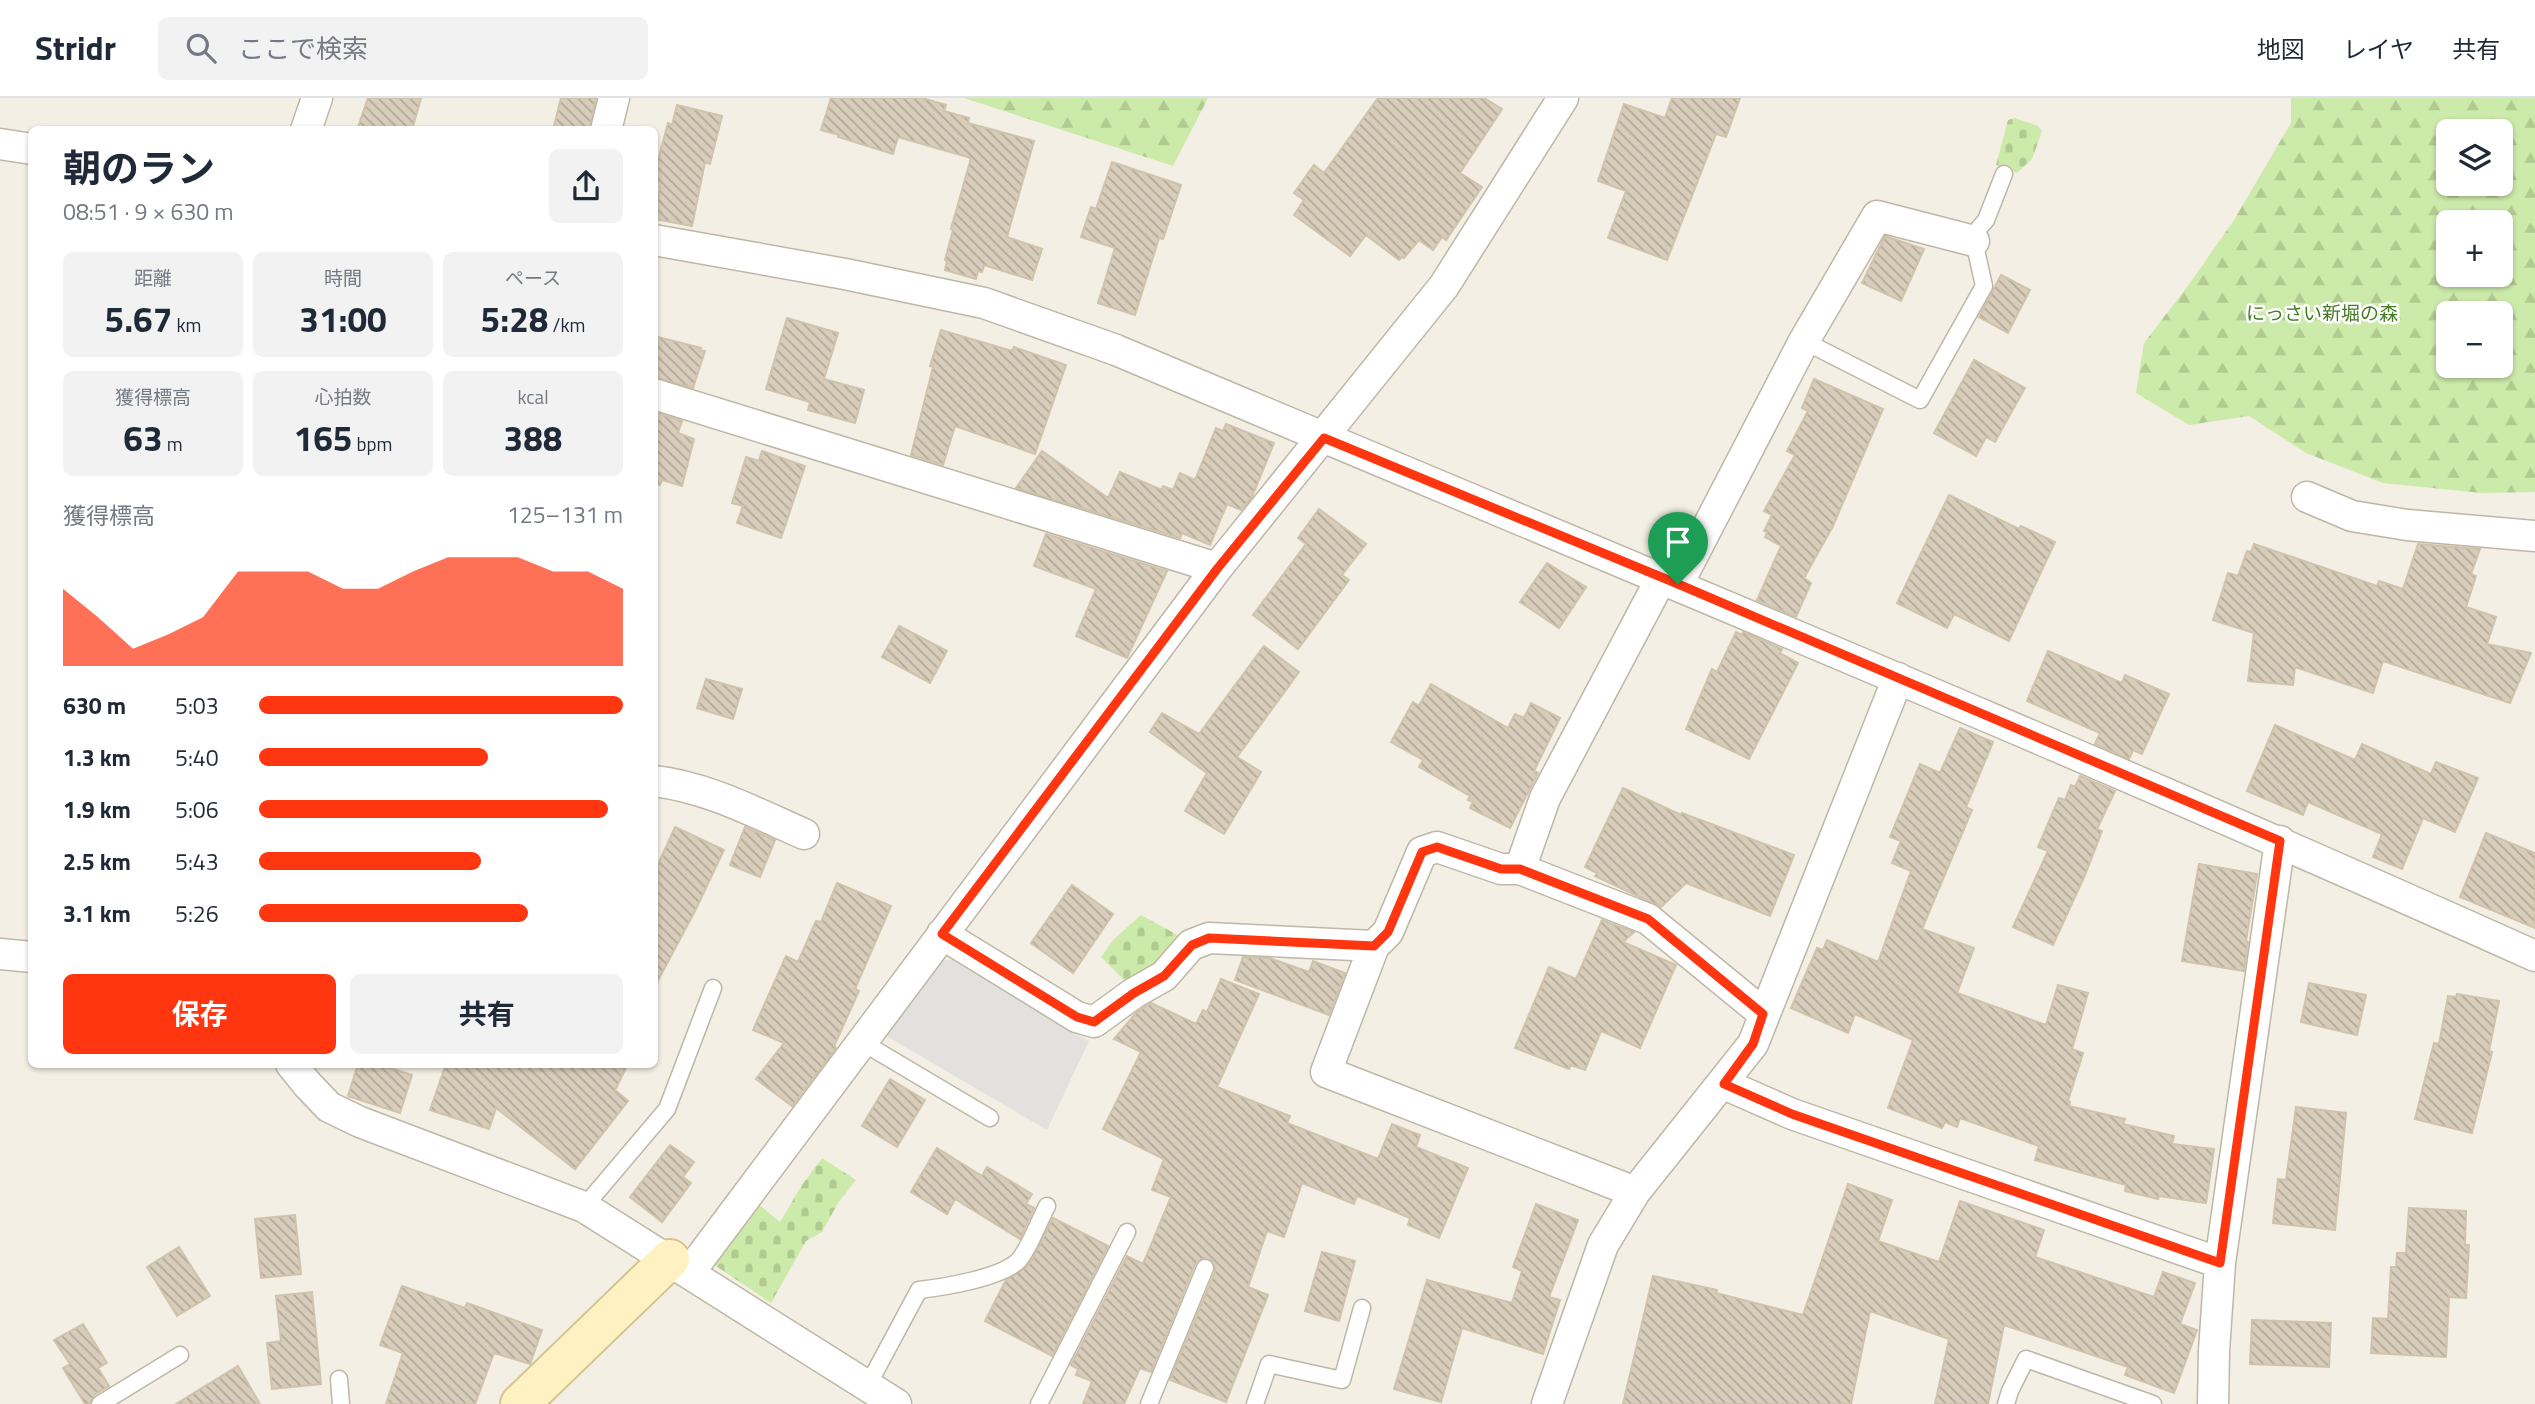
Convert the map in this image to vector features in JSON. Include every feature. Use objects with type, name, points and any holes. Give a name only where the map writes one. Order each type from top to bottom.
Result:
[{"type":"street","points":[[307,126],[317,98]]},
{"type":"street","points":[[607,126],[614,98]]},
{"type":"street","points":[[520,1404],[680,1266],[862,1042],[1217,569],[1444,286],[1563,98]]},
{"type":"street","points":[[0,144],[28,148]]},
{"type":"street","points":[[1520,869],[1545,798],[1877,216],[1974,241]]},
{"type":"street","points":[[658,241],[845,274],[984,303],[1116,350],[1670,581],[2280,841],[2535,956]]},
{"type":"street","points":[[658,395],[1217,569]]},
{"type":"street","points":[[2307,497],[2352,516],[2462,531],[2535,536]]},
{"type":"street","points":[[1547,1404],[1603,1245],[1635,1192],[1724,1084],[1753,1044],[1898,678]]},
{"type":"street","points":[[658,782],[677,784],[721,798],[804,834]]},
{"type":"street","points":[[2213,1404],[2220,1263],[2280,841]]},
{"type":"street","points":[[1635,1192],[1326,1072],[1374,946],[1388,932],[1422,852],[1437,847],[1501,869],[1520,869],[1648,919],[1763,1014]]},
{"type":"street","points":[[942,934],[1077,1017],[1094,1022],[1134,993],[1164,976],[1192,945],[1209,938],[1374,946]]},
{"type":"street","points":[[0,954],[28,957]]},
{"type":"street","points":[[295,1068],[329,1107],[360,1122],[584,1207],[896,1404]]},
{"type":"street","points":[[1724,1084],[1792,1114],[2220,1263]]},
{"type":"lane","points":[[1804,341],[1920,400],[1984,286],[1974,241],[1979,228],[1986,220],[2004,174]]},
{"type":"lane","points":[[584,1207],[667,1109],[713,988]]},
{"type":"lane","points":[[862,1042],[990,1118]]},
{"type":"lane","points":[[868,1385],[919,1290],[956,1285],[1002,1270],[1018,1260],[1047,1206]]},
{"type":"lane","points":[[1039,1404],[1127,1232]]},
{"type":"lane","points":[[1149,1404],[1205,1268]]},
{"type":"lane","points":[[1255,1404],[1269,1364],[1342,1380],[1362,1308]]},
{"type":"lane","points":[[100,1404],[180,1355]]},
{"type":"lane","points":[[2006,1404],[2026,1359],[2153,1404]]},
{"type":"lane","points":[[339,1379],[341,1404]]},
{"type":"green space","points":[[964,98],[1208,98],[1173,166]]},
{"type":"green space","name":"にっさい新堀の森","points":[[2291,98],[2535,98],[2535,492],[2481,493],[2383,483],[2306,453],[2249,416],[2189,425],[2136,393],[2144,343],[2234,220],[2291,123]]},
{"type":"green space","points":[[2015,118],[2038,126],[2042,131],[2032,159],[2017,173],[1996,165],[2008,120]]},
{"type":"green space","points":[[1141,915],[1183,938],[1162,967],[1130,986],[1101,957],[1114,939]]},
{"type":"green space","points":[[822,1158],[856,1180],[838,1203],[822,1232],[806,1241],[771,1303],[713,1264],[758,1204],[780,1222]]},
{"type":"shaded area","points":[[951,959],[1089,1041],[1047,1130],[886,1036],[934,962]]},
{"type":"building","points":[[368,98],[421,98],[413,126],[358,126]]},
{"type":"building","points":[[561,98],[596,98],[590,126],[554,126]]},
{"type":"building","points":[[831,98],[922,98],[946,105],[944,111],[969,118],[968,123],[1034,141],[1007,237],[1042,249],[1032,280],[984,265],[982,272],[978,271],[976,279],[945,270],[953,230],[951,229],[971,158],[898,137],[893,154],[821,130]]},
{"type":"building","points":[[1378,98],[1484,98],[1502,109],[1460,173],[1482,187],[1446,240],[1442,237],[1433,250],[1419,240],[1404,258],[1399,260],[1366,235],[1350,256],[1294,215],[1304,200],[1294,193],[1314,165],[1324,173]]},
{"type":"building","points":[[1672,98],[1740,98],[1726,137],[1716,134],[1667,260],[1608,238],[1626,191],[1598,181],[1624,104],[1665,118]]},
{"type":"building","points":[[677,105],[722,116],[710,164],[705,162],[692,226],[658,220],[658,160],[668,123],[672,125]]},
{"type":"building","points":[[1112,162],[1181,185],[1163,239],[1159,238],[1135,315],[1098,303],[1115,248],[1081,237],[1091,207],[1096,209]]},
{"type":"building","points":[[1885,236],[1924,249],[1901,301],[1862,283]]},
{"type":"building","points":[[2001,275],[2030,290],[2008,333],[1979,317]]},
{"type":"building","points":[[787,318],[838,333],[824,379],[864,390],[855,423],[808,410],[810,402],[766,389]]},
{"type":"building","points":[[941,330],[1012,351],[1014,347],[1066,365],[1035,454],[955,426],[943,465],[911,455],[933,367],[930,366]]},
{"type":"building","points":[[658,337],[705,351],[693,388],[658,378]]},
{"type":"building","points":[[1974,360],[2025,388],[1995,442],[1986,437],[1976,456],[1934,433]]},
{"type":"building","points":[[1814,379],[1883,409],[1833,526],[1804,578],[1811,583],[1796,617],[1757,600],[1781,546],[1765,537],[1767,532],[1764,531],[1772,515],[1764,511],[1795,455],[1787,451],[1808,411],[1802,408]]},
{"type":"building","points":[[658,413],[682,421],[678,433],[694,439],[682,486],[662,480],[660,485]]},
{"type":"building","points":[[1226,424],[1274,443],[1252,497],[1241,510],[1227,504],[1210,545],[1182,533],[1180,538],[1016,488],[1042,451],[1108,498],[1120,472],[1162,490],[1163,486],[1173,490],[1180,473],[1195,480],[1216,428],[1223,431]]},
{"type":"building","points":[[762,451],[805,466],[781,538],[737,523],[743,506],[732,503],[746,457],[759,461]]},
{"type":"building","points":[[1949,495],[2019,529],[2021,526],[2055,542],[2009,641],[1954,614],[1947,628],[1897,603]]},
{"type":"building","points":[[1319,509],[1366,544],[1342,575],[1349,580],[1298,649],[1253,615],[1306,544],[1298,538]]},
{"type":"building","points":[[1046,534],[1167,571],[1127,658],[1076,636],[1096,589],[1034,566]]},
{"type":"building","points":[[2254,544],[2377,586],[2379,581],[2403,589],[2418,544],[2480,549],[2471,574],[2476,576],[2466,607],[2496,617],[2487,644],[2531,653],[2510,703],[2383,661],[2373,693],[2295,667],[2293,685],[2248,681],[2254,633],[2213,620],[2228,573],[2238,576],[2247,551],[2251,552]]},
{"type":"building","points":[[1547,563],[1586,587],[1559,628],[1520,602]]},
{"type":"building","points":[[899,626],[947,651],[930,683],[882,657]]},
{"type":"building","points":[[1736,632],[1742,635],[1743,632],[1782,649],[1780,653],[1798,663],[1749,759],[1686,729],[1712,669],[1717,672]]},
{"type":"building","points":[[1264,646],[1299,672],[1237,757],[1261,772],[1224,834],[1185,811],[1207,773],[1150,732],[1162,713],[1199,734]]},
{"type":"building","points":[[2048,651],[2122,683],[2125,675],[2169,694],[2142,754],[2133,750],[2129,759],[2095,744],[2100,733],[2027,701]]},
{"type":"building","points":[[706,679],[742,689],[733,719],[697,708]]},
{"type":"building","points":[[1431,684],[1508,728],[1515,714],[1524,718],[1531,703],[1560,718],[1534,771],[1538,773],[1510,828],[1470,808],[1473,802],[1468,800],[1470,796],[1419,767],[1423,760],[1391,742],[1413,702],[1419,706]]},
{"type":"building","points":[[2275,725],[2355,760],[2362,744],[2431,774],[2436,762],[2478,778],[2455,832],[2423,818],[2402,869],[2373,857],[2382,834],[2308,802],[2303,815],[2247,791]]},
{"type":"building","points":[[1960,728],[1993,742],[1966,807],[1972,810],[1922,929],[1974,948],[1957,993],[2046,1025],[2058,985],[2088,993],[2072,1049],[2083,1053],[2068,1101],[2069,1106],[2125,1119],[2123,1124],[2174,1136],[2172,1144],[2214,1149],[2206,1203],[2159,1196],[2158,1199],[2125,1191],[2126,1185],[2035,1160],[2039,1146],[1960,1118],[1957,1127],[1945,1122],[1942,1128],[1888,1108],[1913,1040],[1855,1014],[1848,1033],[1791,1008],[1817,948],[1823,950],[1827,940],[1878,962],[1911,871],[1892,863],[1901,841],[1890,837],[1920,764],[1940,773]]},
{"type":"building","points":[[2080,776],[2115,791],[2097,829],[2102,831],[2085,875],[2053,945],[2013,927],[2048,851],[2038,847],[2059,798],[2065,800],[2071,785],[2075,787]]},
{"type":"building","points":[[1623,788],[1681,815],[1682,813],[1794,855],[1770,916],[1686,883],[1661,907],[1595,876],[1597,873],[1585,867]]},
{"type":"building","points":[[675,827],[724,850],[658,980],[658,864]]},
{"type":"building","points":[[745,827],[775,840],[760,877],[730,865]]},
{"type":"building","points":[[2486,833],[2535,853],[2535,928],[2460,897]]},
{"type":"building","points":[[2199,864],[2257,874],[2244,971],[2182,961]]},
{"type":"building","points":[[837,883],[891,906],[855,989],[859,991],[834,1046],[836,1048],[792,1106],[756,1079],[784,1043],[753,1030],[786,956],[798,962],[816,921],[821,922]]},
{"type":"building","points":[[1072,885],[1113,914],[1073,973],[1031,943]]},
{"type":"building","points":[[1602,920],[1634,932],[1623,942],[1676,965],[1640,1048],[1601,1031],[1585,1070],[1571,1065],[1569,1069],[1515,1048],[1549,967],[1576,979]]},
{"type":"building","points":[[1243,957],[1269,958],[1309,972],[1313,961],[1345,973],[1329,1015],[1235,980]]},
{"type":"building","points":[[1221,979],[1259,994],[1217,1087],[1290,1116],[1287,1123],[1378,1159],[1392,1124],[1420,1135],[1416,1147],[1468,1168],[1439,1238],[1408,1225],[1410,1218],[1357,1196],[1354,1204],[1302,1183],[1284,1237],[1267,1231],[1248,1287],[1268,1295],[1226,1402],[1170,1380],[1215,1272],[1214,1262],[1204,1258],[1195,1264],[1151,1372],[1140,1368],[1124,1404],[1083,1404],[1092,1381],[1076,1375],[1078,1369],[1071,1365],[1127,1256],[1143,1264],[1171,1197],[1152,1190],[1164,1159],[1103,1129],[1141,1052],[1114,1039],[1136,1013],[1151,1003],[1196,1024],[1203,1010],[1207,1012]]},
{"type":"building","points":[[2309,983],[2366,995],[2357,1035],[2301,1022]]},
{"type":"building","points":[[2457,994],[2499,1001],[2489,1051],[2492,1052],[2472,1133],[2415,1119],[2434,1043],[2439,1044],[2448,996],[2456,997]]},
{"type":"building","points":[[357,1068],[390,1068],[412,1075],[400,1113],[348,1096]]},
{"type":"building","points":[[445,1068],[626,1068],[615,1090],[628,1101],[575,1169],[496,1108],[489,1129],[430,1110]]},
{"type":"building","points":[[890,1079],[925,1100],[897,1147],[862,1126]]},
{"type":"building","points":[[2296,1107],[2346,1113],[2335,1230],[2273,1223],[2278,1179],[2286,1180]]},
{"type":"building","points":[[670,1145],[694,1162],[683,1177],[691,1183],[662,1222],[630,1197]]},
{"type":"building","points":[[937,1148],[982,1176],[987,1167],[1032,1194],[1026,1204],[1034,1208],[1020,1239],[955,1199],[947,1214],[911,1192]]},
{"type":"building","points":[[1848,1184],[1892,1200],[1878,1241],[1939,1262],[1960,1201],[2044,1230],[2035,1257],[2154,1297],[2163,1272],[2195,1283],[2180,1324],[2197,1330],[2174,1393],[2125,1375],[2128,1367],[2004,1325],[1988,1404],[1935,1404],[1949,1339],[1870,1311],[1851,1404],[1623,1404],[1653,1276],[1717,1290],[1716,1293],[1803,1315]]},
{"type":"building","points":[[1536,1204],[1578,1220],[1549,1297],[1560,1300],[1543,1354],[1462,1328],[1441,1402],[1394,1389],[1427,1280],[1512,1303],[1522,1271],[1513,1267]]},
{"type":"building","points":[[2409,1208],[2466,1211],[2465,1245],[2469,1245],[2466,1298],[2449,1297],[2446,1357],[2371,1353],[2373,1318],[2388,1319],[2391,1267],[2396,1267],[2397,1253],[2406,1253]]},
{"type":"building","points":[[295,1215],[301,1274],[261,1278],[255,1219]]},
{"type":"building","points":[[1053,1218],[1108,1246],[1052,1356],[985,1321],[1006,1280],[1032,1260]]},
{"type":"building","points":[[179,1247],[210,1296],[177,1316],[147,1267]]},
{"type":"building","points":[[1322,1252],[1355,1261],[1339,1321],[1305,1311]]},
{"type":"building","points":[[402,1286],[465,1308],[467,1303],[542,1330],[530,1364],[494,1353],[475,1404],[386,1404],[403,1353],[380,1345]]},
{"type":"building","points":[[312,1292],[321,1384],[272,1389],[267,1343],[281,1341],[276,1296]]},
{"type":"building","points":[[2252,1320],[2331,1323],[2329,1367],[2250,1364]]},
{"type":"building","points":[[83,1324],[107,1363],[98,1368],[109,1386],[94,1395],[90,1404],[85,1404],[63,1368],[70,1364],[54,1340]]},
{"type":"building","points":[[238,1366],[260,1404],[176,1404]]},
{"type":"route","points":[[1324,438],[1678,584],[2280,841],[2220,1263],[1792,1114],[1724,1084],[1753,1044],[1763,1014],[1648,919],[1520,869],[1501,869],[1437,847],[1422,852],[1388,932],[1374,946],[1209,938],[1192,945],[1164,976],[1134,993],[1094,1022],[1077,1017],[942,934],[1217,569],[1324,438]]}]
